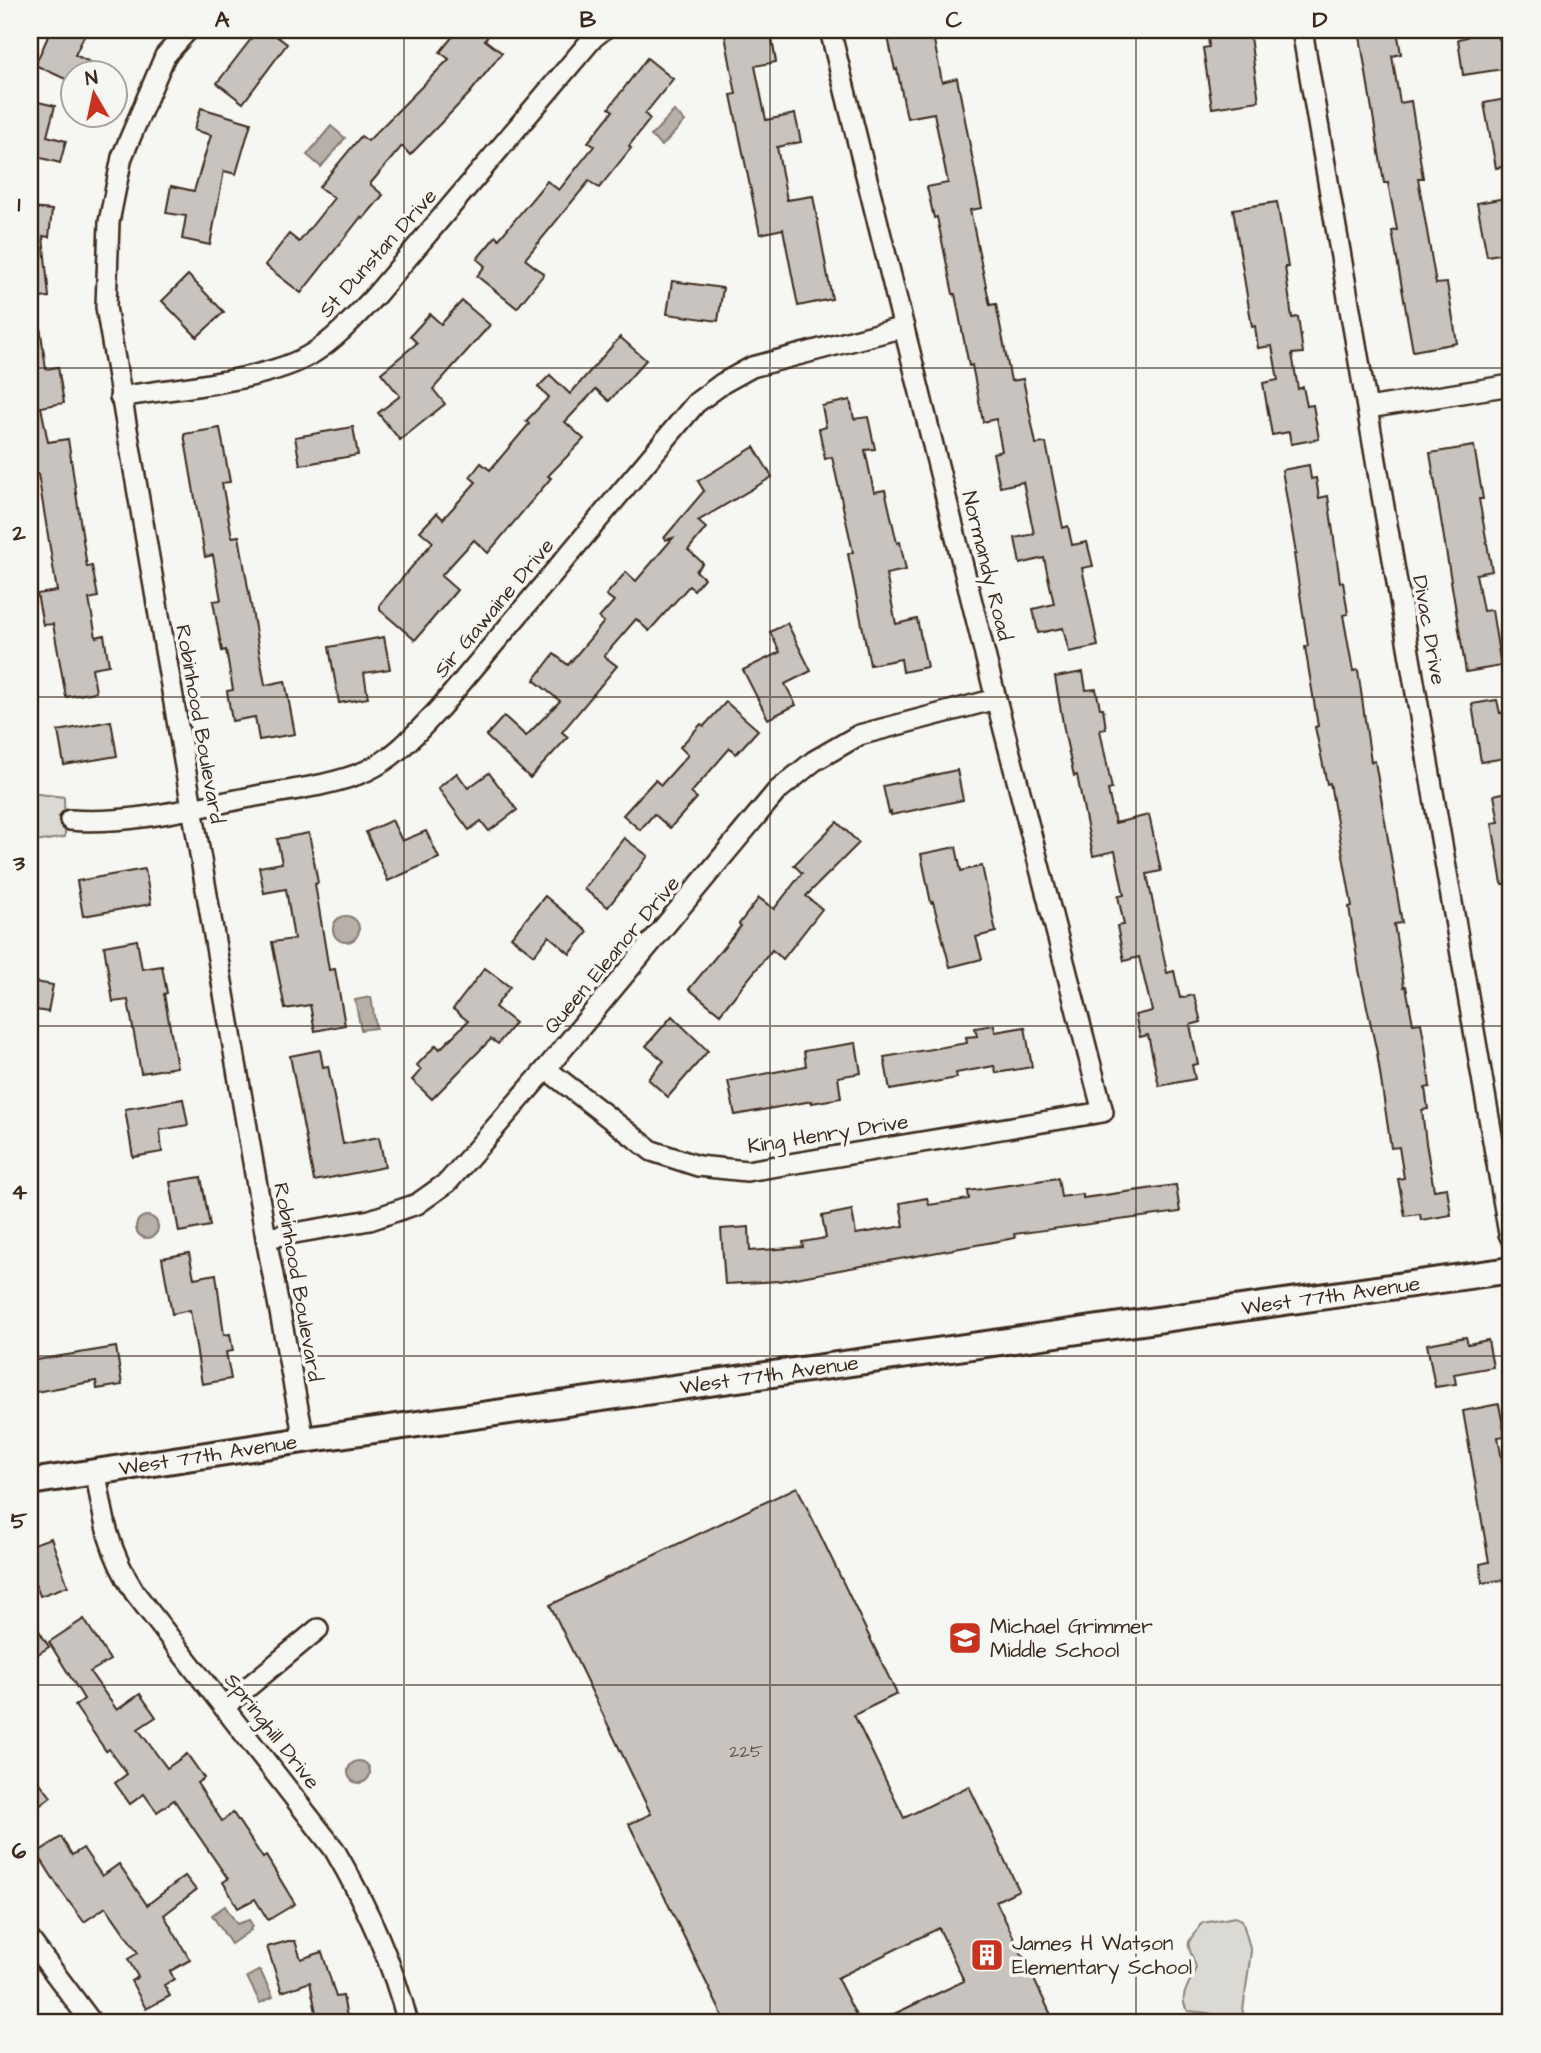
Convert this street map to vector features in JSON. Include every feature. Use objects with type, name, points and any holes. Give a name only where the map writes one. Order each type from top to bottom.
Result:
[{"type":"street","name":"Robinhood Boulevard","points":[[188,30],[165,56],[122,157],[108,222],[106,307],[266,1238],[304,1440]]},
{"type":"street","name":"St Dunstan Drive","points":[[120,397],[252,376],[313,354],[346,327],[376,295],[593,38],[603,30]]},
{"type":"street","name":"Normandy Road","points":[[830,30],[996,699],[1103,1112]]},
{"type":"street","name":"Divac Drive","points":[[1302,30],[1511,1238]]},
{"type":"street","name":"Sir Gawaine Drive","points":[[70,820],[98,822],[311,786],[365,771],[398,753],[440,708],[696,402],[752,367],[904,327]]},
{"type":"street","points":[[1368,408],[1511,385]]},
{"type":"street","name":"Queen Eleanor Drive","points":[[266,1238],[370,1220],[417,1204],[448,1182],[777,792],[814,761],[859,735],[996,699]]},
{"type":"street","name":"King Henry Drive","points":[[546,1069],[652,1151],[698,1166],[747,1171],[1103,1112]]},
{"type":"street","name":"West 77th Avenue","points":[[30,1482],[304,1440],[1511,1270]]},
{"type":"street","name":"Springhill Drive","points":[[96,1473],[105,1530],[118,1566],[135,1593],[334,1849],[382,1942],[408,2023]]},
{"type":"street","points":[[224,1707],[318,1629]]},
{"type":"street","points":[[30,1940],[92,2023]]},
{"type":"shaded area","points":[[674,111],[685,121],[662,146],[651,136]]},
{"type":"shaded area","points":[[331,126],[345,138],[321,167],[307,155]]},
{"type":"shaded area","points":[[30,793],[64,797],[65,837],[30,843]]},
{"type":"shaded area","points":[[346,916],[355,920],[359,929],[355,938],[346,942],[337,938],[333,929],[337,920]]},
{"type":"shaded area","points":[[371,997],[376,1028],[361,1030],[355,1000]]},
{"type":"shaded area","points":[[147,1216],[155,1219],[158,1227],[155,1235],[147,1238],[139,1235],[136,1227],[139,1219]]},
{"type":"shaded area","points":[[359,1761],[367,1764],[370,1772],[367,1780],[359,1783],[351,1780],[348,1772],[351,1764]]},
{"type":"shaded area","points":[[225,1906],[237,1924],[249,1920],[253,1926],[231,1944],[212,1915]]},
{"type":"shaded area","points":[[1235,1917],[1242,1920],[1251,1951],[1242,2018],[1234,2022],[1208,2013],[1188,2011],[1184,1995],[1196,1967],[1189,1947],[1190,1940],[1203,1923]]},
{"type":"shaded area","points":[[260,1970],[273,1997],[260,2003],[247,1977]]},
{"type":"building","points":[[51,30],[87,30],[75,55],[86,60],[60,60],[60,77],[35,65]]},
{"type":"building","points":[[258,30],[268,30],[287,44],[243,103],[217,83]]},
{"type":"building","points":[[458,30],[493,30],[485,40],[502,53],[469,94],[410,155],[402,146],[370,184],[383,195],[363,219],[361,217],[301,293],[265,265],[289,234],[299,242],[334,198],[319,187],[361,136],[368,141],[449,59],[440,52]]},
{"type":"building","points":[[724,30],[759,30],[760,35],[771,33],[776,62],[755,66],[766,120],[795,114],[801,142],[777,147],[787,200],[813,196],[832,299],[798,306],[783,229],[760,234],[731,95],[736,94]]},
{"type":"building","points":[[903,30],[932,30],[942,82],[957,78],[982,208],[970,210],[990,305],[996,304],[1011,381],[1023,379],[1036,444],[1046,443],[1063,528],[1068,526],[1072,545],[1087,542],[1093,566],[1082,568],[1098,646],[1069,652],[1063,628],[1038,633],[1033,609],[1054,604],[1044,558],[1020,564],[1015,538],[1034,534],[1023,482],[1000,487],[993,453],[1002,451],[996,419],[983,422],[937,217],[934,218],[927,187],[948,183],[934,113],[907,118],[897,69],[895,70],[888,37],[903,33]]},
{"type":"building","points":[[1249,30],[1259,101],[1212,108],[1203,48],[1209,47],[1208,35]]},
{"type":"building","points":[[1359,30],[1397,30],[1401,54],[1392,56],[1400,103],[1411,101],[1423,178],[1418,178],[1436,284],[1447,283],[1457,343],[1413,351],[1392,231],[1397,230],[1388,183],[1384,183]]},
{"type":"building","points":[[1466,30],[1497,30],[1498,39],[1506,38],[1510,68],[1463,75],[1458,39],[1467,37]]},
{"type":"building","points":[[647,58],[673,79],[645,114],[650,119],[629,146],[631,148],[599,188],[589,181],[525,259],[544,274],[517,308],[477,276],[485,266],[477,259],[496,236],[499,239],[547,181],[559,190],[594,146],[588,142],[613,111],[609,108]]},
{"type":"building","points":[[1511,98],[1511,165],[1496,168],[1484,103]]},
{"type":"building","points":[[30,100],[55,106],[47,136],[66,141],[60,163],[30,155]]},
{"type":"building","points":[[201,108],[251,123],[236,174],[224,171],[210,245],[182,239],[186,216],[166,213],[171,186],[194,191],[211,135],[194,130]]},
{"type":"building","points":[[1511,197],[1511,252],[1487,256],[1477,203]]},
{"type":"building","points":[[1277,202],[1288,267],[1285,267],[1292,318],[1298,317],[1303,353],[1292,354],[1298,389],[1303,387],[1307,406],[1313,405],[1319,439],[1291,444],[1289,432],[1272,435],[1263,383],[1278,380],[1272,346],[1258,348],[1255,326],[1252,327],[1233,209]]},
{"type":"building","points":[[30,208],[52,210],[49,237],[43,236],[49,297],[30,299]]},
{"type":"building","points":[[188,275],[224,312],[197,337],[162,301]]},
{"type":"building","points":[[672,281],[723,288],[718,321],[667,314]]},
{"type":"building","points":[[462,301],[490,325],[433,389],[445,404],[400,440],[378,413],[400,396],[381,373],[417,343],[410,336],[430,314],[441,324]]},
{"type":"building","points":[[40,326],[46,369],[58,367],[64,403],[41,407],[48,442],[68,439],[87,567],[92,566],[98,597],[89,599],[96,637],[104,635],[109,665],[92,668],[96,692],[66,697],[53,624],[43,625],[37,594],[57,591],[38,474],[30,476],[30,327]]},
{"type":"building","points":[[620,337],[646,360],[609,401],[596,389],[565,422],[584,439],[548,476],[551,478],[488,553],[474,540],[441,576],[457,590],[415,640],[380,610],[380,604],[433,542],[420,531],[437,513],[443,519],[476,482],[470,477],[481,463],[490,470],[529,424],[526,421],[549,397],[538,387],[550,375],[570,394]]},
{"type":"building","points":[[850,400],[854,419],[868,417],[875,449],[865,450],[874,492],[885,490],[906,570],[886,574],[896,624],[917,619],[927,667],[903,672],[901,659],[870,665],[848,554],[853,552],[832,457],[825,459],[819,429],[826,427],[822,406]]},
{"type":"building","points":[[353,427],[358,455],[300,465],[295,437]]},
{"type":"building","points":[[220,428],[230,482],[222,483],[232,537],[239,536],[265,685],[285,681],[295,734],[259,740],[255,717],[232,721],[227,691],[233,690],[226,650],[222,651],[213,601],[221,600],[213,555],[205,557],[184,434]]},
{"type":"building","points":[[1474,446],[1483,499],[1479,499],[1492,571],[1476,574],[1483,611],[1492,610],[1501,666],[1466,672],[1430,453]]},
{"type":"building","points":[[754,447],[772,477],[698,521],[706,528],[688,550],[703,563],[696,571],[704,578],[694,590],[689,586],[649,631],[636,619],[604,656],[617,666],[562,732],[568,737],[530,778],[486,736],[504,716],[526,736],[560,701],[534,680],[554,654],[568,665],[604,622],[599,618],[614,601],[606,595],[626,572],[636,581],[673,538],[664,538],[704,491],[698,481]]},
{"type":"building","points":[[1309,465],[1311,479],[1316,478],[1319,498],[1328,496],[1340,582],[1343,582],[1348,614],[1343,615],[1353,671],[1358,670],[1371,762],[1375,761],[1402,923],[1394,924],[1404,987],[1406,986],[1413,1024],[1421,1023],[1425,1045],[1430,1087],[1425,1088],[1428,1109],[1422,1110],[1434,1190],[1447,1188],[1451,1215],[1421,1220],[1420,1214],[1405,1216],[1398,1179],[1404,1178],[1399,1147],[1391,1148],[1377,1053],[1359,970],[1349,907],[1352,906],[1330,783],[1327,784],[1315,727],[1318,726],[1305,647],[1308,646],[1282,470]]},
{"type":"building","points":[[787,623],[811,671],[785,684],[796,705],[768,719],[743,670],[780,652],[770,632]]},
{"type":"building","points":[[384,637],[390,669],[364,673],[368,698],[339,703],[329,647]]},
{"type":"building","points":[[1083,672],[1086,690],[1096,689],[1100,708],[1103,708],[1106,729],[1100,730],[1112,789],[1108,790],[1115,823],[1149,815],[1161,871],[1147,874],[1167,973],[1174,971],[1180,998],[1194,995],[1201,1022],[1190,1025],[1198,1064],[1192,1065],[1195,1079],[1159,1086],[1148,1035],[1140,1037],[1135,1015],[1152,1011],[1139,957],[1124,961],[1117,926],[1124,925],[1118,896],[1124,895],[1115,851],[1093,856],[1077,775],[1074,776],[1065,735],[1055,677]]},
{"type":"building","points":[[1497,700],[1500,713],[1511,711],[1511,757],[1481,762],[1472,704]]},
{"type":"building","points":[[726,702],[758,730],[736,754],[730,748],[691,793],[697,798],[670,828],[654,814],[640,830],[623,815],[655,780],[661,785],[688,755],[680,747]]},
{"type":"building","points":[[111,721],[117,756],[64,765],[58,731]]},
{"type":"building","points":[[957,770],[963,800],[891,815],[891,812],[889,813],[883,786]]},
{"type":"building","points":[[457,773],[468,788],[489,773],[517,810],[489,831],[481,821],[469,830],[438,788]]},
{"type":"building","points":[[1511,791],[1511,884],[1502,884],[1492,823],[1499,822],[1494,795]]},
{"type":"building","points":[[392,820],[402,841],[426,831],[439,858],[388,881],[366,832]]},
{"type":"building","points":[[837,822],[859,843],[806,896],[822,909],[783,959],[772,950],[720,1014],[689,989],[741,926],[739,924],[759,898],[774,909],[802,873],[794,865]]},
{"type":"building","points":[[309,833],[329,970],[335,969],[345,1025],[315,1031],[310,1005],[285,1009],[272,942],[294,939],[286,889],[264,893],[259,867],[282,863],[277,839]]},
{"type":"building","points":[[624,838],[648,856],[608,907],[584,889]]},
{"type":"building","points":[[956,847],[961,871],[982,866],[996,932],[976,937],[982,959],[950,967],[933,902],[931,903],[921,854]]},
{"type":"building","points":[[145,869],[151,904],[83,916],[77,881]]},
{"type":"building","points":[[545,896],[588,932],[570,954],[549,936],[534,955],[511,937]]},
{"type":"building","points":[[137,940],[142,969],[162,966],[167,993],[164,994],[177,1067],[141,1073],[128,1000],[113,1002],[104,946]]},
{"type":"building","points":[[485,968],[510,987],[495,1007],[515,1023],[498,1044],[491,1039],[432,1099],[412,1080],[421,1070],[417,1065],[436,1045],[440,1049],[468,1021],[453,1009]]},
{"type":"building","points":[[30,981],[53,985],[48,1012],[30,1009]]},
{"type":"building","points":[[672,1016],[708,1051],[668,1097],[648,1079],[664,1061],[646,1046]]},
{"type":"building","points":[[994,1025],[995,1032],[1025,1027],[1032,1067],[996,1073],[994,1066],[956,1073],[957,1078],[890,1090],[884,1057],[967,1043],[966,1037],[977,1036],[975,1028]]},
{"type":"building","points":[[856,1043],[861,1073],[838,1077],[841,1098],[735,1115],[728,1081],[806,1066],[804,1051]]},
{"type":"building","points":[[320,1050],[323,1067],[328,1066],[343,1144],[379,1137],[385,1167],[314,1181],[290,1056]]},
{"type":"building","points":[[183,1099],[188,1125],[160,1130],[162,1152],[133,1157],[125,1109]]},
{"type":"building","points":[[201,1177],[210,1226],[179,1232],[170,1182]]},
{"type":"building","points":[[1058,1178],[1061,1197],[1083,1194],[1083,1198],[1176,1185],[1180,1212],[1014,1234],[1015,1238],[779,1281],[725,1284],[721,1229],[749,1227],[750,1251],[803,1247],[802,1242],[826,1238],[822,1216],[852,1210],[856,1234],[904,1226],[900,1203],[927,1198],[929,1205],[969,1199],[968,1191]]},
{"type":"building","points":[[189,1253],[194,1278],[216,1274],[224,1335],[230,1334],[233,1351],[226,1352],[231,1379],[202,1384],[190,1310],[172,1314],[162,1258]]},
{"type":"building","points":[[1466,1337],[1468,1344],[1488,1340],[1493,1367],[1454,1374],[1456,1384],[1435,1387],[1427,1344]]},
{"type":"building","points":[[116,1347],[122,1385],[97,1389],[96,1381],[30,1393],[30,1361]]},
{"type":"building","points":[[1499,1404],[1505,1436],[1498,1437],[1509,1499],[1511,1498],[1511,1579],[1482,1583],[1480,1564],[1489,1562],[1463,1411]]},
{"type":"building","points":[[797,1487],[897,1694],[854,1715],[904,1818],[969,1786],[1019,1890],[996,1901],[1055,2023],[875,2023],[964,1981],[939,1928],[837,1978],[860,2023],[726,2023],[629,1824],[651,1814],[550,1605]]},
{"type":"building","points":[[51,1538],[68,1586],[40,1596],[30,1568],[30,1545]]},
{"type":"building","points":[[30,1616],[49,1647],[30,1659]]},
{"type":"building","points":[[84,1619],[110,1660],[90,1672],[117,1710],[140,1694],[156,1717],[138,1729],[167,1768],[187,1754],[204,1778],[197,1783],[222,1821],[233,1813],[263,1858],[266,1856],[295,1904],[268,1920],[255,1899],[238,1908],[223,1882],[228,1879],[174,1800],[157,1812],[144,1794],[130,1804],[115,1783],[127,1774],[109,1749],[106,1751],[75,1706],[84,1699],[49,1642]]},
{"type":"building","points":[[30,1770],[51,1797],[30,1813]]},
{"type":"building","points":[[61,1837],[72,1855],[83,1848],[102,1876],[119,1864],[147,1905],[185,1876],[196,1890],[164,1915],[190,1960],[170,1971],[174,1979],[164,1985],[170,1996],[146,2009],[131,1981],[138,1977],[128,1959],[138,1953],[106,1907],[84,1922],[61,1891],[37,1853]]},
{"type":"building","points":[[295,1941],[301,1959],[322,1952],[336,1997],[343,1996],[348,2023],[318,2023],[310,1982],[282,1992],[267,1947]]},
{"type":"place","name":"Michael Grimmer Middle School","points":[[965,1638]]},
{"type":"place","name":"James H Watson Elementary School","points":[[987,1955]]}]
